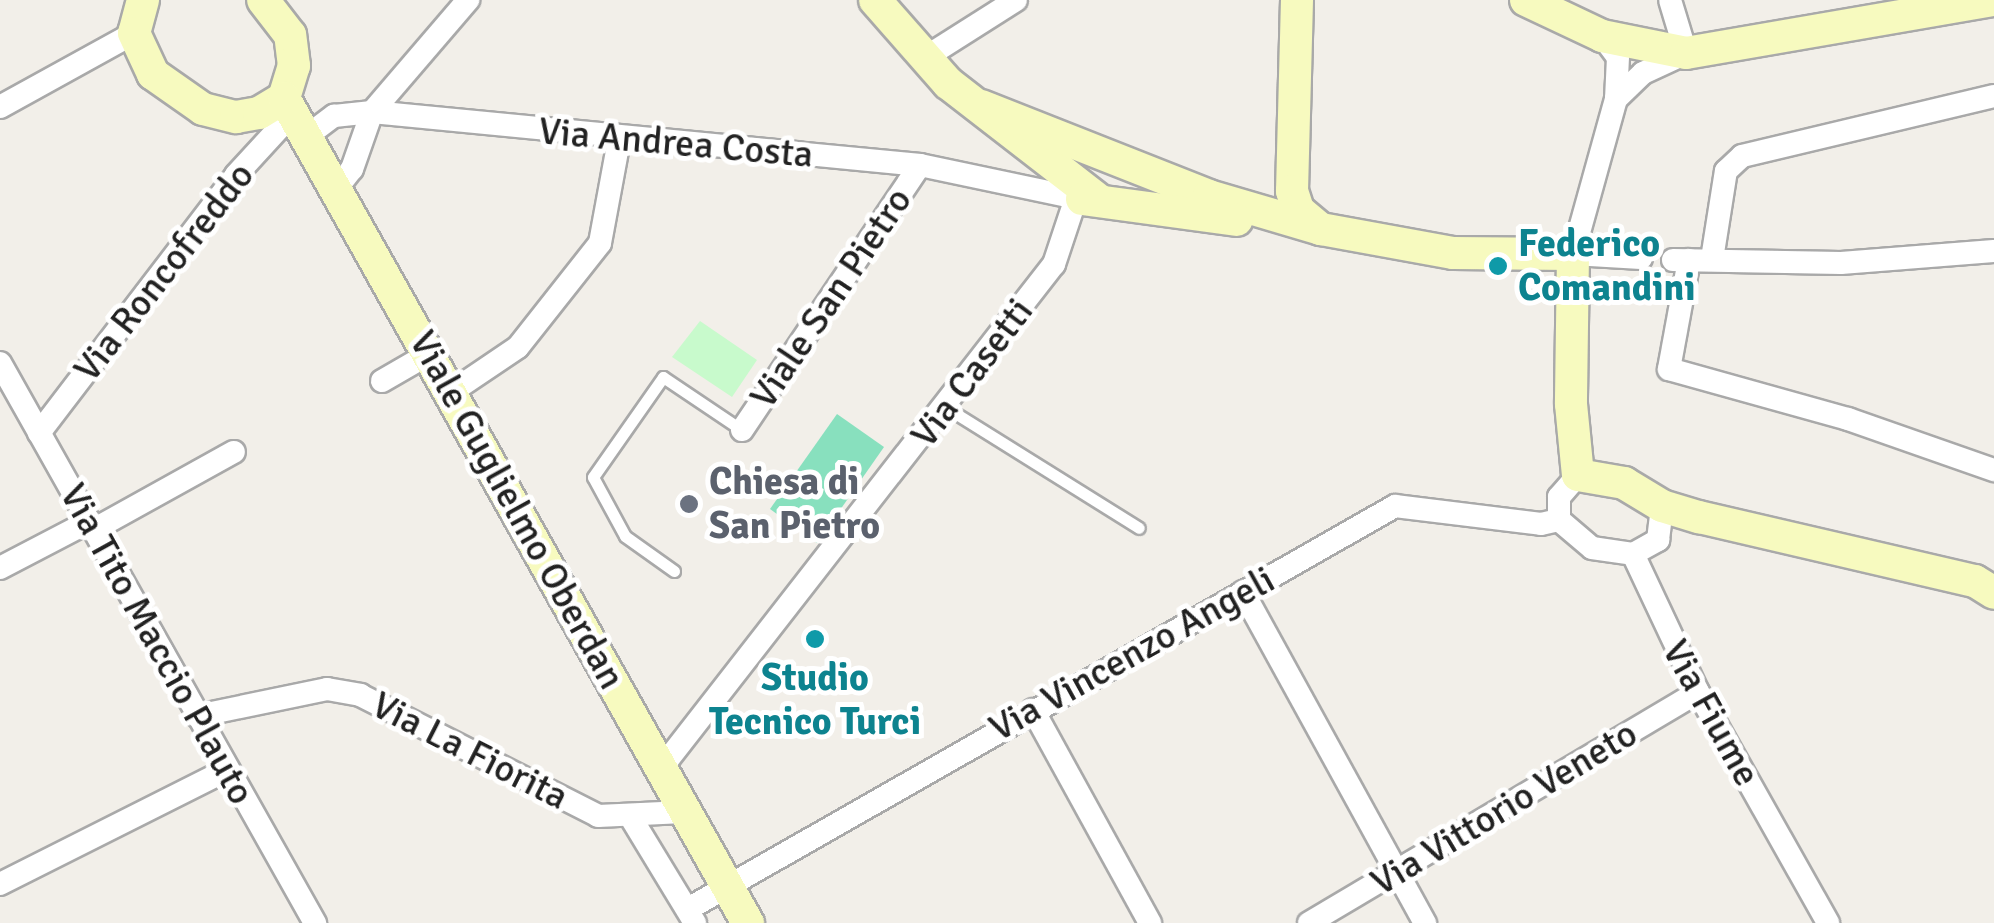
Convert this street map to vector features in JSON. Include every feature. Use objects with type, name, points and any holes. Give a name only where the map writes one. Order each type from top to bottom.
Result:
[{"type":"street","points":[[143,0],[134,33],[154,74],[204,108],[236,116],[294,116],[290,35],[263,0]]},
{"type":"street","points":[[337,188],[352,169],[372,112],[468,0]]},
{"type":"street","points":[[875,0],[923,59],[1063,168],[1088,200],[1320,229],[1453,254],[1641,258]]},
{"type":"street","points":[[923,59],[1016,0]]},
{"type":"street","points":[[1297,0],[1293,199],[1320,229]]},
{"type":"street","points":[[1526,0],[1602,36],[1686,53]]},
{"type":"street","points":[[1670,0],[1686,53]]},
{"type":"street","points":[[1616,99],[1643,74],[1686,53],[1994,0]]},
{"type":"street","points":[[0,106],[134,33]]},
{"type":"street","points":[[1602,36],[1618,57],[1616,99],[1574,254],[1571,404],[1578,475],[1559,498],[1559,520],[1592,548],[1633,554],[1658,540],[1662,506]]},
{"type":"street","points":[[1994,96],[1742,156],[1726,171],[1691,260],[1669,369],[1848,419],[1994,470]]},
{"type":"street","points":[[982,106],[1240,205],[1320,229]]},
{"type":"street","name":"Via Andrea Costa","points":[[294,116],[372,112],[619,140],[920,166],[1088,200]]},
{"type":"street","name":"Viale Guglielmo Oberdan","points":[[294,116],[432,352],[659,771],[748,923]]},
{"type":"street","name":"Via Roncofreddo","points":[[39,433],[236,175],[294,116]]},
{"type":"street","points":[[453,391],[518,347],[600,243],[619,140]]},
{"type":"street","points":[[1063,168],[1111,156]]},
{"type":"street","points":[[1240,205],[1292,157]]},
{"type":"street","name":"Viale San Pietro","points":[[742,430],[920,166]]},
{"type":"street","name":"Via Andrea Costa","points":[[980,176],[1063,168]]},
{"type":"street","name":"Via Casetti","points":[[659,771],[947,408],[1054,264],[1088,200]]},
{"type":"street","points":[[1691,260],[1841,263],[1994,251]]},
{"type":"street","points":[[382,382],[432,352]]},
{"type":"street","name":"Via Tito Maccio Plauto","points":[[0,364],[315,923]]},
{"type":"street","points":[[0,568],[234,452]]},
{"type":"street","points":[[1578,475],[1624,483],[1662,506],[1975,581],[1994,593]]},
{"type":"street","name":"Via Vincenzo Angeli","points":[[691,916],[726,883],[1395,506],[1541,524],[1559,520]]},
{"type":"street","name":"Via Fiume","points":[[1633,554],[1698,692],[1828,923]]},
{"type":"street","points":[[1243,592],[1425,923]]},
{"type":"street","name":"Via La Fiorita","points":[[197,716],[327,689],[360,695],[598,816],[684,812]]},
{"type":"street","name":"Via Vittorio Veneto","points":[[1309,923],[1698,692]]},
{"type":"street","points":[[1033,710],[1150,923]]},
{"type":"street","points":[[0,884],[227,770]]},
{"type":"street","points":[[630,816],[691,916]]},
{"type":"lane","points":[[674,571],[625,536],[594,477],[663,376],[742,430]]},
{"type":"lane","points":[[947,408],[1139,528]]},
{"type":"green space","points":[[700,321],[757,360],[732,397],[672,357]]},
{"type":"green space","points":[[837,414],[884,447],[817,543],[770,509]]},
{"type":"place","name":"Federico Comandini","points":[[1498,266]]},
{"type":"place","name":"Chiesa di San Pietro","points":[[689,504]]},
{"type":"place","name":"Studio Tecnico Turci","points":[[815,639]]}]
